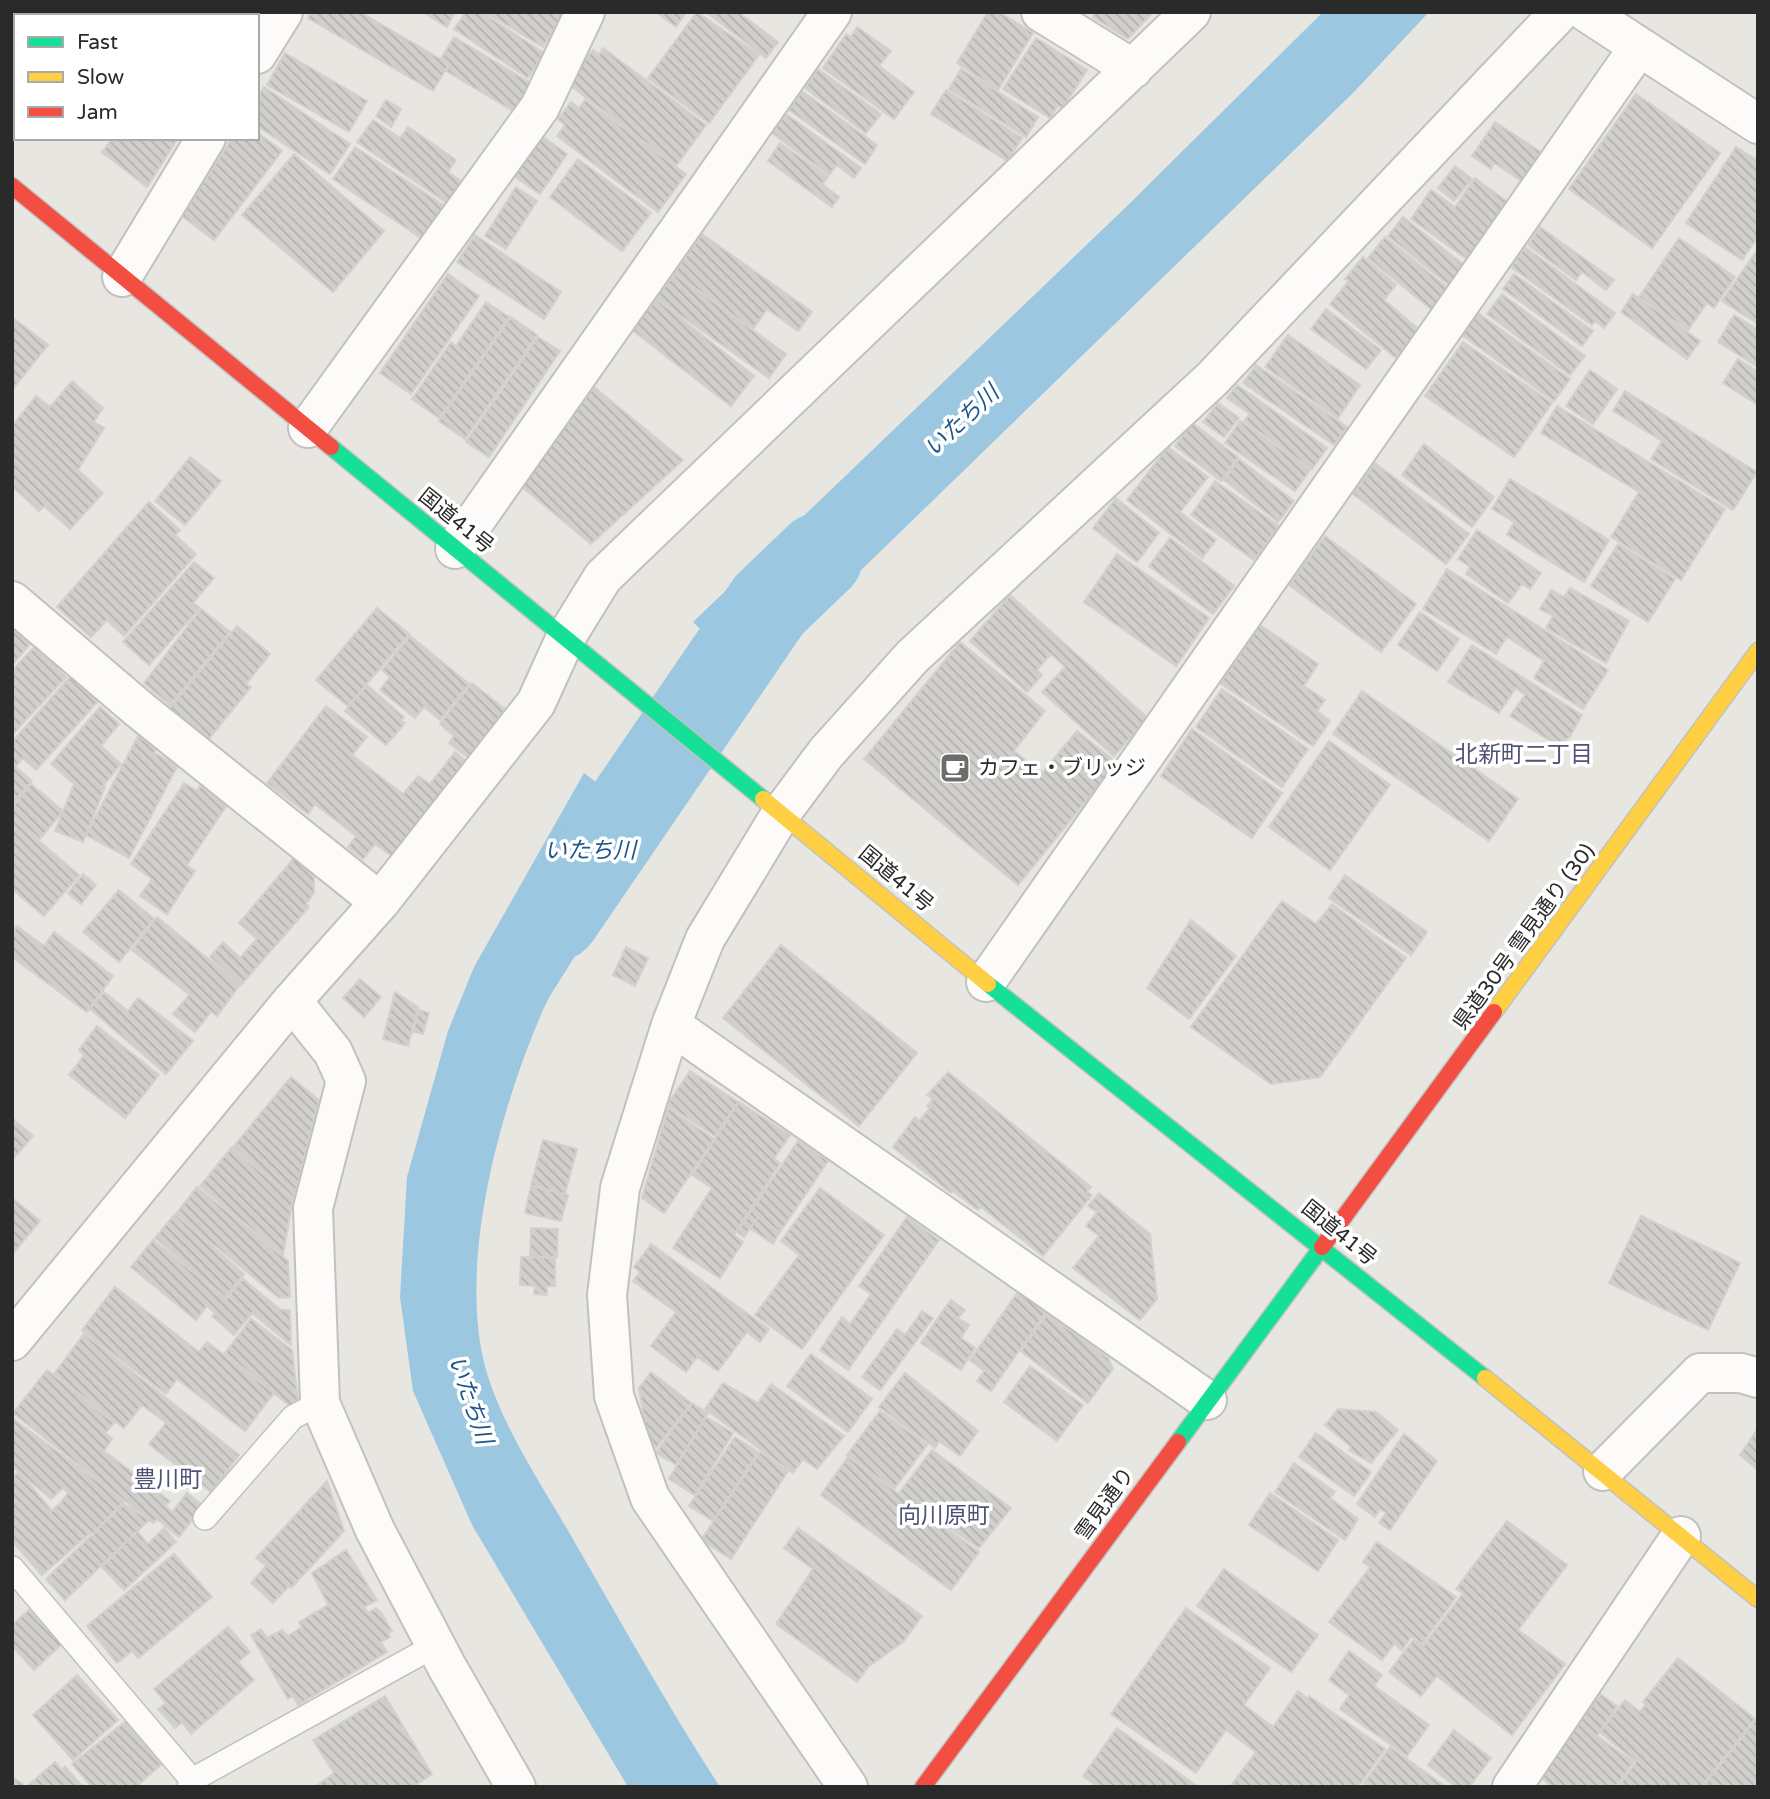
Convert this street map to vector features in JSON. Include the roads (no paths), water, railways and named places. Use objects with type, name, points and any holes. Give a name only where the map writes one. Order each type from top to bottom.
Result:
[{"type":"main road","name":"国道41号","points":[[12,186],[771,803],[986,982],[1603,1471],[1758,1599]]},
{"type":"main road","name":"県道30号 雪見通り (30)","points":[[1322,1247],[1758,651]]},
{"type":"main road","name":"雪見通り","points":[[923,1787],[1207,1399],[1322,1247]]},
{"type":"street","points":[[259,51],[283,12]]},
{"type":"street","points":[[308,428],[540,107],[585,12]]},
{"type":"street","points":[[456,549],[832,12]]},
{"type":"street","points":[[1041,12],[1133,69]]},
{"type":"street","points":[[12,1341],[292,1001],[380,902],[536,703],[566,637],[603,577],[1191,12]]},
{"type":"street","points":[[849,1787],[650,1498],[614,1396],[607,1295],[620,1188],[671,1025],[705,939],[771,803],[826,753],[912,657],[1212,379],[1560,12]]},
{"type":"street","points":[[1586,12],[1758,124]]},
{"type":"street","points":[[986,982],[1030,915],[1639,47]]},
{"type":"street","points":[[122,277],[205,140]]},
{"type":"street","points":[[12,601],[140,710],[380,902]]},
{"type":"street","points":[[292,1001],[333,1052],[346,1081],[313,1208],[320,1402],[375,1530],[516,1787]]},
{"type":"street","points":[[671,1025],[1207,1399]]},
{"type":"street","points":[[1603,1471],[1700,1373],[1752,1366]]},
{"type":"street","points":[[1512,1787],[1681,1536]]},
{"type":"lane","points":[[205,1518],[293,1417],[320,1402]]},
{"type":"lane","points":[[12,1568],[191,1784],[436,1645]]},
{"type":"water","name":"いたち川","points":[[1323,12],[1429,12],[1353,93],[754,674],[740,660],[741,648],[732,638],[718,647],[693,622],[1125,208]]},
{"type":"water","name":"いたち川","points":[[584,773],[614,796],[606,805],[624,820],[633,811],[661,832],[602,913],[556,987],[527,1048],[499,1135],[489,1181],[477,1273],[477,1317],[489,1380],[508,1426],[644,1662],[720,1787],[628,1787],[472,1525],[413,1391],[400,1297],[407,1177],[448,1031],[474,967]]},
{"type":"waterway","name":"いたち川","points":[[556,917],[769,605],[819,557]]},
{"type":"place","name":"カフェ・ブリッジ","points":[[955,768]]},
{"type":"district","name":"北新町二丁目","points":[[1524,755]]},
{"type":"district","name":"豊川町","points":[[168,1480]]},
{"type":"district","name":"向川原町","points":[[944,1516]]}]
